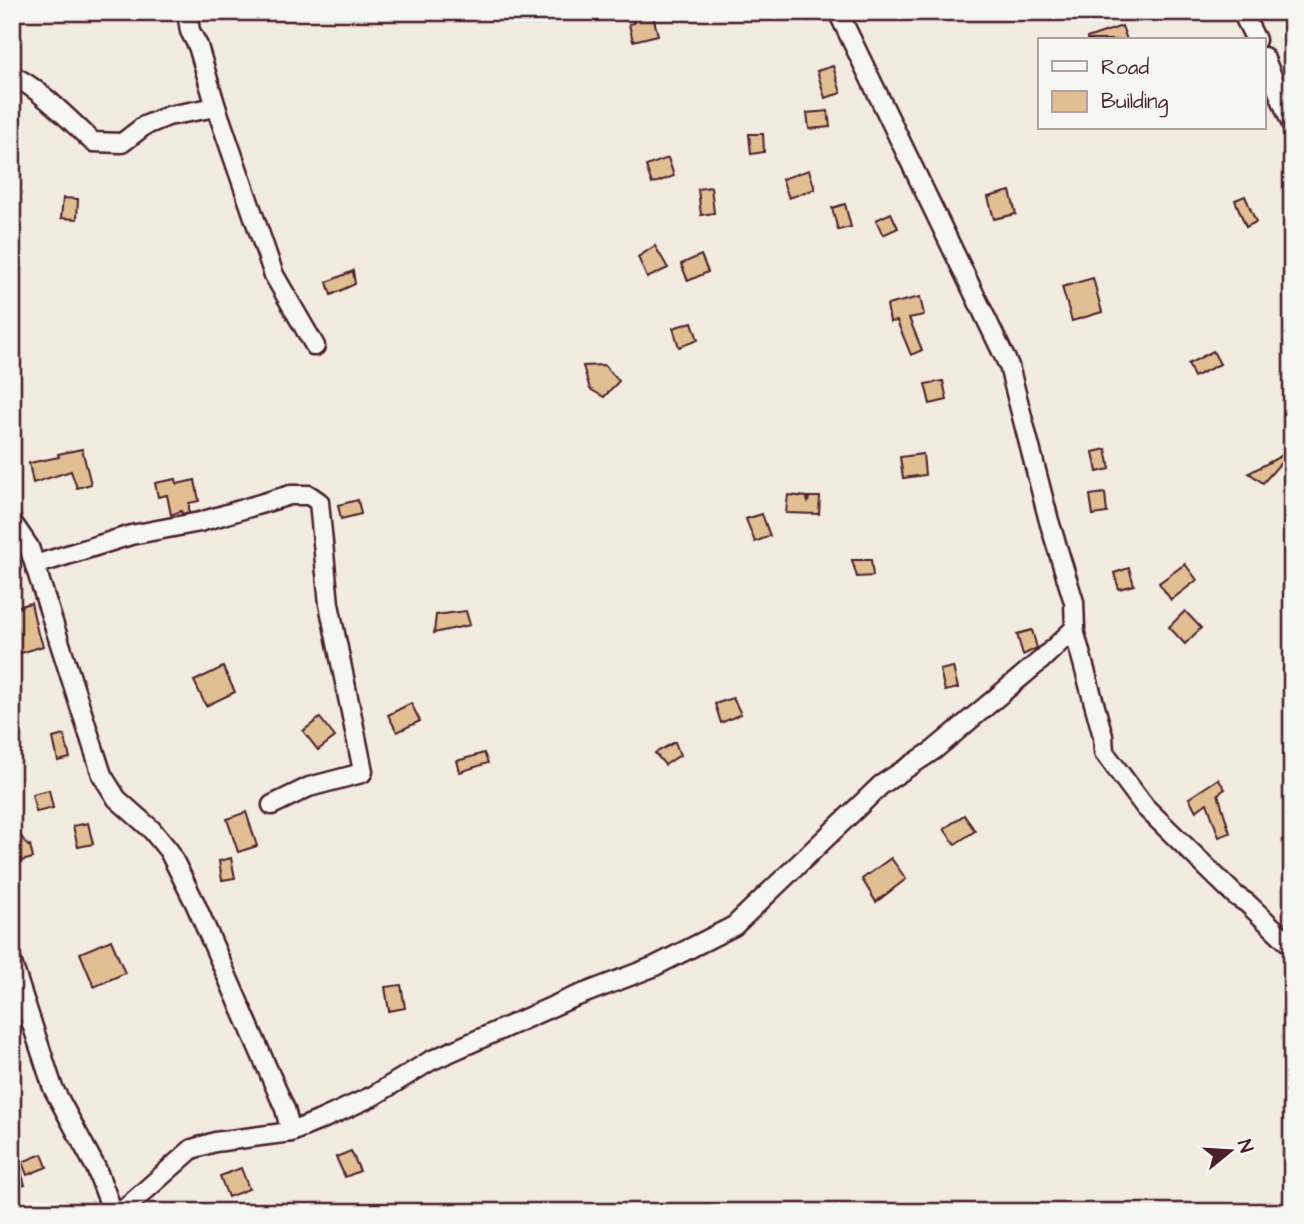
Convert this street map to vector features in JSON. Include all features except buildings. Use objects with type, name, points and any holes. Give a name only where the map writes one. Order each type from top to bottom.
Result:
[{"type":"street","points":[[187,12],[190,30],[198,46],[216,107],[274,275],[315,346]]},
{"type":"street","points":[[838,12],[1009,366],[1074,602],[1074,630],[1103,736],[1104,752],[1145,807],[1236,896],[1247,903],[1292,946]]},
{"type":"street","points":[[1242,12],[1255,38]]},
{"type":"street","points":[[1266,62],[1292,125]]},
{"type":"street","points":[[12,76],[21,79],[93,142],[122,143],[144,126],[168,116],[216,107]]},
{"type":"street","points":[[35,565],[131,535],[200,522],[289,495],[309,495],[319,502],[329,604],[363,771],[309,787],[272,805]]},
{"type":"street","points":[[12,522],[29,547],[102,775],[117,799],[151,829],[169,851],[195,903],[275,1085],[285,1109],[290,1132]]},
{"type":"street","points":[[121,1212],[192,1149],[215,1142],[290,1132],[373,1096],[430,1060],[567,1000],[653,967],[734,926],[881,785],[934,750],[1074,630]]},
{"type":"street","points":[[12,962],[53,1088],[96,1168],[113,1212]]}]
